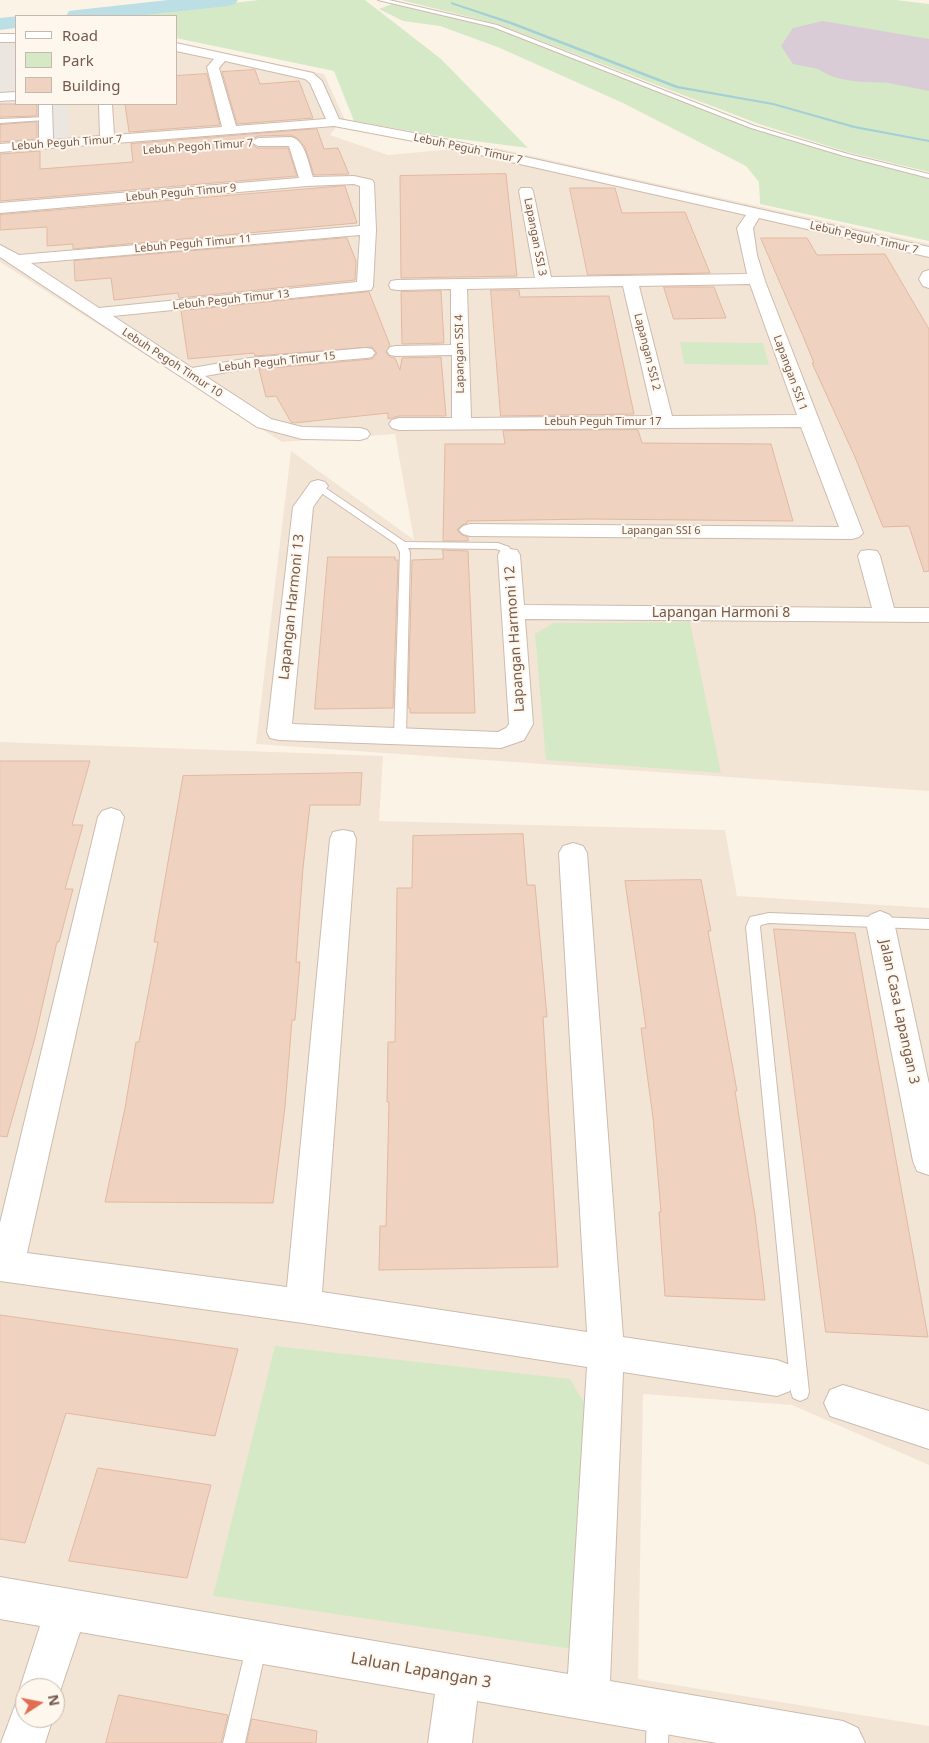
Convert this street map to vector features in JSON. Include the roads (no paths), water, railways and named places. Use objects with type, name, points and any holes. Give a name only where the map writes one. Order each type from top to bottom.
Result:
[{"type":"street","points":[[0,38],[15,38]]},
{"type":"street","points":[[178,47],[313,78],[334,122]]},
{"type":"street","points":[[222,58],[213,67],[230,130]]},
{"type":"street","points":[[0,98],[15,96]]},
{"type":"street","points":[[45,105],[46,145]]},
{"type":"street","points":[[104,105],[107,140]]},
{"type":"street","name":"Lebuh Peguh Timur 7","points":[[0,148],[334,122],[440,142],[929,252]]},
{"type":"street","name":"Lebuh Pegoh Timur 7","points":[[248,143],[309,139]]},
{"type":"street","points":[[291,141],[295,144],[307,182]]},
{"type":"street","name":"Lebuh Pegoh Timur 7","points":[[0,161],[189,147]]},
{"type":"street","name":"Lebuh Peguh Timur 9","points":[[0,208],[307,182],[363,180],[367,183],[368,230]]},
{"type":"street","name":"Lapangan SSI 3","points":[[526,191],[544,283]]},
{"type":"street","name":"Lapangan SSI 1","points":[[755,213],[745,228],[746,242],[757,279],[807,421],[852,533]]},
{"type":"street","name":"Lebuh Peguh Timur 11","points":[[18,260],[115,250],[368,230]]},
{"type":"street","name":"Lebuh Peguh Timur 13","points":[[97,313],[365,286],[368,230]]},
{"type":"street","name":"Lebuh Pegoh Timur 10","points":[[0,250],[18,260],[264,423],[302,433],[360,434]]},
{"type":"street","points":[[929,275],[927,279],[929,283]]},
{"type":"street","points":[[397,285],[757,279]]},
{"type":"street","name":"Lapangan SSI 2","points":[[630,282],[664,422]]},
{"type":"street","name":"Lapangan SSI 4","points":[[459,285],[462,423]]},
{"type":"street","points":[[396,351],[460,350]]},
{"type":"street","name":"Lebuh Peguh Timur 15","points":[[188,374],[250,363],[366,353]]},
{"type":"street","name":"Lebuh Peguh Timur 17","points":[[399,424],[807,421]]},
{"type":"street","name":"Lapangan Harmoni 13","points":[[318,486],[303,507],[279,732],[400,736]]},
{"type":"street","name":"Lapangan SSI 6","points":[[470,530],[852,533]]},
{"type":"street","name":"Lapangan Harmoni 12","points":[[400,736],[501,740],[515,734],[521,724],[509,555]]},
{"type":"street","points":[[868,556],[885,615]]},
{"type":"street","name":"Lapangan Harmoni 8","points":[[513,612],[929,615]]},
{"type":"street","points":[[111,818],[3,1265],[303,1306],[606,1352],[788,1385]]},
{"type":"street","points":[[303,1306],[343,839]]},
{"type":"street","points":[[573,853],[606,1352],[588,1699]]},
{"type":"street","name":"Jalan Casa Lapangan 3","points":[[880,922],[929,1161]]},
{"type":"street","points":[[843,1403],[929,1430]]},
{"type":"street","name":"Laluan Lapangan 3","points":[[0,1598],[588,1699],[657,1727],[843,1743]]},
{"type":"street","points":[[44,1678],[66,1610]]},
{"type":"street","points":[[450,1743],[459,1677]]},
{"type":"street","points":[[23,1743],[28,1728]]},
{"type":"lane","points":[[385,0],[495,26],[753,127],[846,155],[929,176]]},
{"type":"lane","points":[[0,121],[46,118]]},
{"type":"lane","points":[[318,486],[400,542],[405,552],[400,736]]},
{"type":"lane","points":[[402,545],[498,546],[505,549],[509,555]]},
{"type":"lane","points":[[788,1385],[753,927],[755,920],[769,918],[929,924]]},
{"type":"lane","points":[[234,1743],[258,1643]]},
{"type":"waterway","points":[[86,15],[228,0]]},
{"type":"waterway","points":[[452,3],[511,23],[677,87],[773,104],[854,127],[929,141]]},
{"type":"waterway","points":[[0,24],[15,22]]}]
